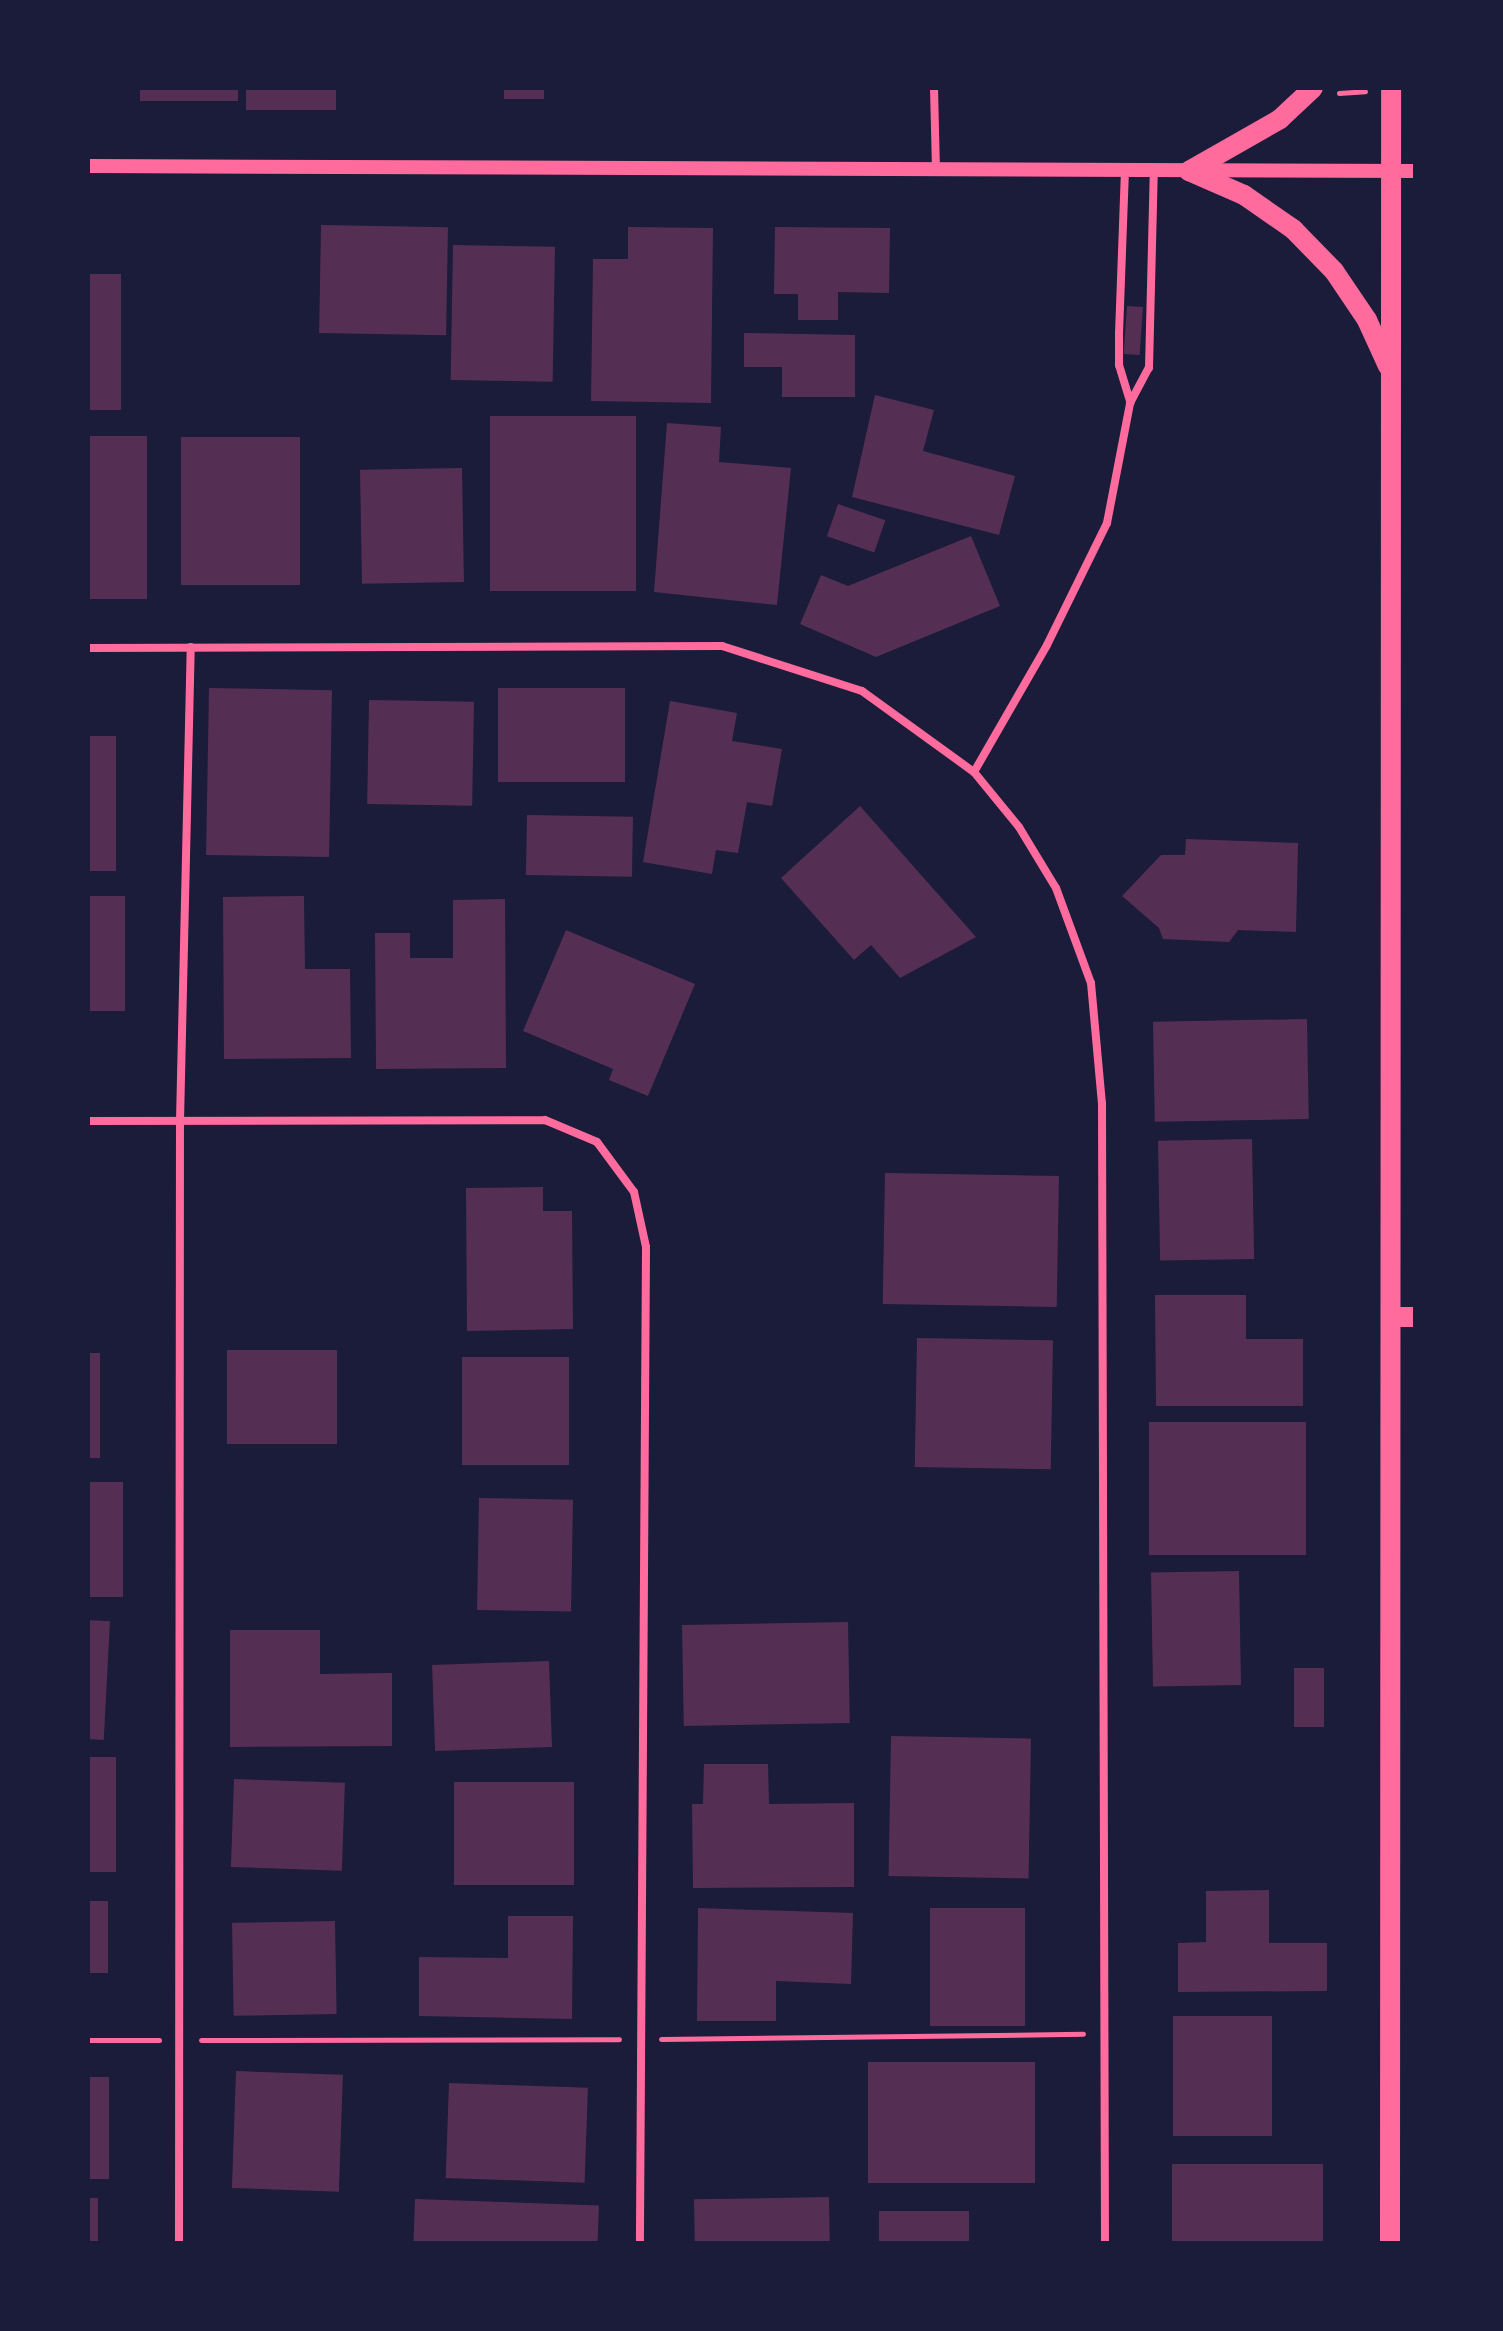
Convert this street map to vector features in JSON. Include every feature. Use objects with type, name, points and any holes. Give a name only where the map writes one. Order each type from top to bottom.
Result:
[{"type":"main road","points":[[1390,2243],[1391,88]]},
{"type":"main road","points":[[1189,171],[1280,119],[1319,91]]},
{"type":"main road","points":[[1189,171],[1244,195],[1314,250],[1367,320],[1391,375]]},
{"type":"main road","points":[[1391,1317],[1415,1317]]},
{"type":"street","points":[[934,88],[936,169]]},
{"type":"street","points":[[88,166],[1415,171]]},
{"type":"street","points":[[1125,170],[1119,365],[1130,403]]},
{"type":"street","points":[[974,772],[1047,645],[1107,523],[1130,403],[1149,368],[1154,170]]},
{"type":"street","points":[[88,648],[722,646],[862,691],[974,772],[1019,827],[1056,888],[1091,983],[1102,1103],[1107,2033],[1105,2243]]},
{"type":"street","points":[[179,2243],[180,1121],[191,647]]},
{"type":"street","points":[[88,1121],[545,1120],[597,1142],[634,1192],[646,1247],[638,2039],[640,2243]]},
{"type":"path","points":[[1319,91],[1369,91]]},
{"type":"path","points":[[88,2040],[638,2039],[1107,2033]]},
{"type":"building","points":[[140,88],[238,88],[238,101],[140,101]]},
{"type":"building","points":[[246,88],[336,88],[336,110],[246,110]]},
{"type":"building","points":[[504,88],[544,88],[544,99],[504,99]]},
{"type":"building","points":[[321,225],[448,227],[446,335],[319,333]]},
{"type":"building","points":[[628,227],[713,228],[711,403],[591,401],[593,259],[628,259]]},
{"type":"building","points":[[775,227],[890,228],[889,293],[838,292],[838,320],[798,320],[798,294],[774,294]]},
{"type":"building","points":[[453,245],[555,247],[553,382],[451,380]]},
{"type":"building","points":[[88,274],[121,274],[121,410],[88,410]]},
{"type":"building","points":[[1127,306],[1143,307],[1140,355],[1124,354]]},
{"type":"building","points":[[744,333],[855,335],[855,397],[782,397],[782,367],[744,367]]},
{"type":"building","points":[[875,395],[934,410],[923,451],[1015,476],[999,535],[852,497]]},
{"type":"building","points":[[490,416],[636,416],[636,591],[490,591]]},
{"type":"building","points":[[667,423],[721,427],[719,462],[791,468],[777,605],[654,592]]},
{"type":"building","points":[[88,436],[147,436],[147,599],[88,599]]},
{"type":"building","points":[[181,437],[300,437],[300,585],[181,585]]},
{"type":"building","points":[[462,468],[464,582],[362,584],[360,470]]},
{"type":"building","points":[[838,504],[885,520],[874,552],[827,536]]},
{"type":"building","points":[[971,536],[1000,606],[876,657],[800,624],[821,575],[848,586]]},
{"type":"building","points":[[209,688],[332,690],[329,857],[206,855]]},
{"type":"building","points":[[498,688],[625,688],[625,782],[498,782]]},
{"type":"building","points":[[369,700],[474,702],[472,806],[367,804]]},
{"type":"building","points":[[670,701],[737,713],[732,741],[782,749],[772,806],[747,802],[738,853],[716,850],[712,874],[643,862]]},
{"type":"building","points":[[88,736],[116,736],[116,871],[88,871]]},
{"type":"building","points":[[860,806],[976,937],[900,978],[871,945],[854,960],[781,878]]},
{"type":"building","points":[[527,815],[633,817],[632,877],[526,875]]},
{"type":"building","points":[[1186,839],[1298,843],[1296,932],[1238,930],[1229,942],[1163,939],[1159,928],[1122,896],[1161,855],[1185,855]]},
{"type":"building","points":[[88,896],[125,896],[125,1011],[88,1011]]},
{"type":"building","points":[[304,896],[305,969],[350,969],[351,1058],[224,1059],[223,897]]},
{"type":"building","points":[[505,899],[506,1068],[376,1069],[375,933],[410,933],[410,958],[453,958],[453,900]]},
{"type":"building","points":[[566,930],[695,984],[648,1096],[609,1080],[613,1069],[523,1031]]},
{"type":"building","points":[[1307,1019],[1309,1119],[1155,1122],[1153,1022]]},
{"type":"building","points":[[1252,1139],[1254,1259],[1160,1261],[1158,1141]]},
{"type":"building","points":[[885,1173],[1059,1176],[1057,1307],[883,1304]]},
{"type":"building","points":[[543,1187],[543,1211],[572,1211],[573,1329],[467,1331],[466,1188]]},
{"type":"building","points":[[1155,1295],[1246,1295],[1246,1339],[1303,1339],[1303,1406],[1156,1406]]},
{"type":"building","points":[[917,1338],[1053,1340],[1051,1469],[915,1467]]},
{"type":"building","points":[[227,1350],[337,1350],[337,1444],[227,1444]]},
{"type":"building","points":[[88,1353],[100,1353],[100,1458],[88,1458]]},
{"type":"building","points":[[462,1357],[569,1357],[569,1465],[462,1465]]},
{"type":"building","points":[[1149,1422],[1306,1422],[1306,1555],[1149,1555]]},
{"type":"building","points":[[88,1482],[123,1482],[123,1597],[88,1597]]},
{"type":"building","points":[[479,1498],[573,1500],[571,1612],[477,1610]]},
{"type":"building","points":[[1239,1571],[1241,1685],[1153,1687],[1151,1573]]},
{"type":"building","points":[[88,1620],[110,1621],[104,1740],[88,1739]]},
{"type":"building","points":[[848,1622],[850,1723],[684,1726],[682,1625]]},
{"type":"building","points":[[230,1630],[320,1630],[320,1674],[392,1673],[392,1746],[230,1747]]},
{"type":"building","points":[[549,1661],[552,1747],[435,1751],[432,1665]]},
{"type":"building","points":[[1294,1668],[1324,1668],[1324,1727],[1294,1727]]},
{"type":"building","points":[[891,1736],[1031,1738],[1029,1878],[889,1876]]},
{"type":"building","points":[[88,1757],[116,1757],[116,1872],[88,1872]]},
{"type":"building","points":[[704,1764],[768,1764],[769,1804],[854,1803],[854,1887],[693,1888],[692,1804],[703,1804]]},
{"type":"building","points":[[234,1779],[345,1783],[342,1871],[231,1867]]},
{"type":"building","points":[[454,1782],[574,1782],[574,1885],[454,1885]]},
{"type":"building","points":[[1269,1890],[1269,1943],[1327,1943],[1327,1991],[1178,1992],[1178,1943],[1206,1942],[1206,1891]]},
{"type":"building","points":[[88,1901],[108,1901],[108,1973],[88,1973]]},
{"type":"building","points":[[698,1908],[853,1913],[851,1984],[776,1981],[776,2021],[697,2021]]},
{"type":"building","points":[[930,1908],[1025,1908],[1025,2026],[930,2026]]},
{"type":"building","points":[[508,1916],[573,1916],[572,2019],[419,2016],[419,1957],[508,1958]]},
{"type":"building","points":[[335,1921],[337,2014],[234,2016],[232,1923]]},
{"type":"building","points":[[1173,2016],[1272,2016],[1272,2136],[1173,2136]]},
{"type":"building","points":[[868,2062],[1035,2062],[1035,2183],[868,2183]]},
{"type":"building","points":[[236,2071],[343,2075],[339,2192],[232,2188]]},
{"type":"building","points":[[88,2077],[109,2077],[109,2179],[88,2179]]},
{"type":"building","points":[[449,2083],[588,2088],[585,2183],[446,2178]]},
{"type":"building","points":[[1172,2164],[1323,2164],[1323,2243],[1172,2243]]},
{"type":"building","points":[[829,2197],[830,2243],[695,2243],[694,2199]]},
{"type":"building","points":[[88,2198],[98,2198],[98,2243],[88,2243]]},
{"type":"building","points":[[415,2199],[599,2205],[598,2243],[413,2243]]},
{"type":"building","points":[[879,2211],[969,2211],[969,2243],[879,2243]]}]
